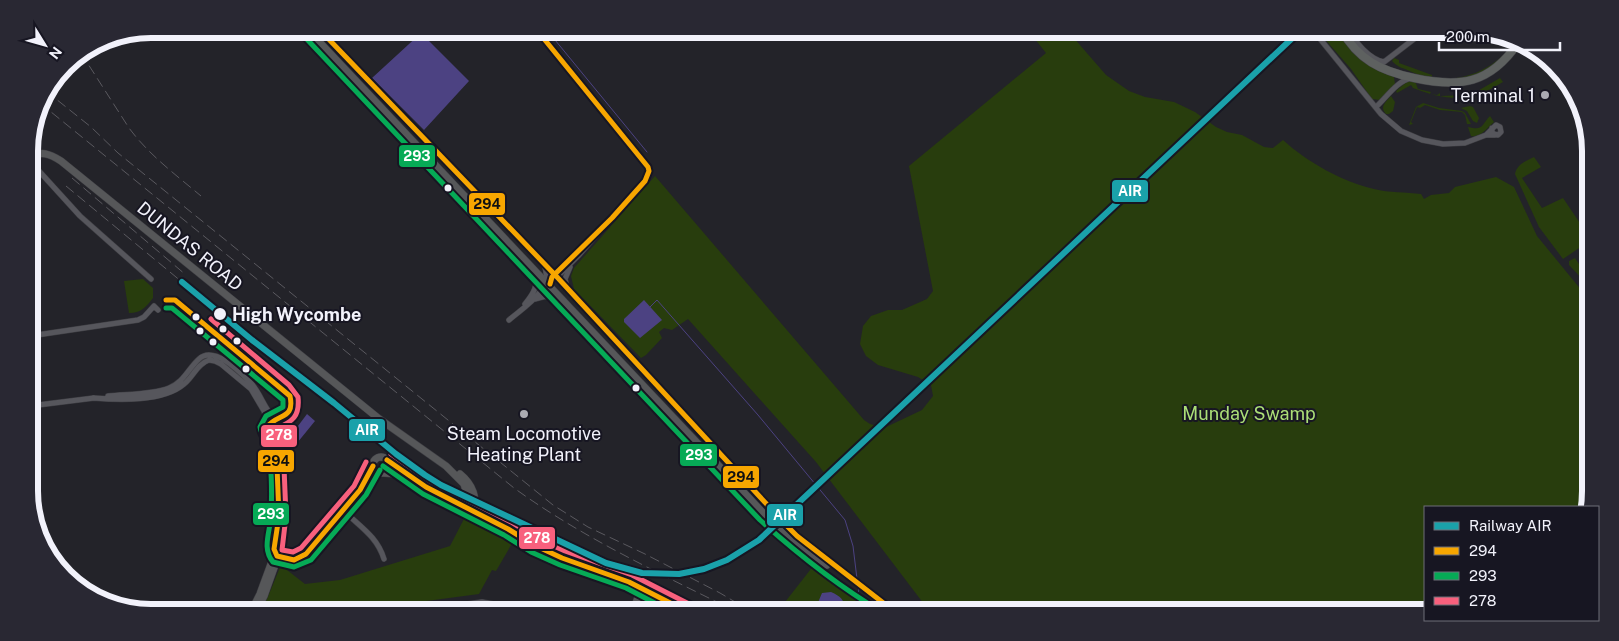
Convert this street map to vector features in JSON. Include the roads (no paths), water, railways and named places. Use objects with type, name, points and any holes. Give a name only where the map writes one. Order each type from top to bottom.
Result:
[{"type":"main road","points":[[316,38],[538,274],[551,279],[570,292],[797,536],[883,603]]},
{"type":"main road","points":[[328,38],[543,262],[551,279],[552,289],[765,515],[814,555],[882,603]]},
{"type":"main road","points":[[1347,38],[1363,56],[1380,68],[1392,73],[1446,84],[1473,80],[1484,75],[1497,66],[1514,47]]},
{"type":"main road","name":"DUNDAS ROAD","points":[[38,154],[44,153],[61,161],[378,418],[456,471],[467,480],[474,493],[478,514]]},
{"type":"main road","points":[[360,490],[376,458],[382,457],[429,494],[564,559],[626,581],[671,604]]},
{"type":"main road","points":[[278,556],[296,554],[313,545],[360,490],[374,476],[383,473],[389,467],[387,460]]},
{"type":"main road","points":[[372,466],[374,471],[404,475],[467,511],[478,514],[508,529],[518,537]]},
{"type":"main road","name":"DUNDAS ROAD","points":[[446,466],[464,484],[467,511]]},
{"type":"main road","points":[[467,511],[474,493]]},
{"type":"main road","points":[[457,504],[463,503],[466,498]]},
{"type":"main road","points":[[255,604],[278,556]]},
{"type":"main road","points":[[260,604],[270,582],[278,556]]},
{"type":"main road","points":[[637,604],[643,590]]},
{"type":"street","points":[[543,38],[649,168],[645,181],[578,256],[551,279]]},
{"type":"street","points":[[1319,38],[1376,107],[1397,128],[1408,135],[1428,142],[1458,144],[1486,135],[1495,135],[1492,132],[1492,128],[1486,135]]},
{"type":"street","points":[[1354,38],[1374,58],[1383,62],[1416,38]]},
{"type":"street","points":[[1392,73],[1398,81],[1396,87]]},
{"type":"street","points":[[1376,107],[1396,87],[1405,80],[1413,78]]},
{"type":"street","name":"DUNDAS ROAD","points":[[38,169],[80,216],[150,279]]},
{"type":"street","points":[[529,264],[536,277],[535,290],[509,320],[532,301],[551,279],[592,240]]},
{"type":"street","points":[[570,292],[565,282],[566,275],[578,256]]},
{"type":"street","points":[[532,301],[546,296],[553,298],[574,312]]},
{"type":"street","points":[[38,335],[138,320],[144,317],[154,306]]},
{"type":"street","points":[[38,405],[169,388],[184,378],[200,358],[206,355],[213,355],[222,359],[252,384],[270,413],[283,426],[279,442],[283,504],[278,556]]},
{"type":"street","points":[[93,398],[125,399],[168,393],[186,383],[203,362],[212,360],[221,364],[251,389],[264,411],[275,445],[279,516],[278,556]]},
{"type":"street","points":[[268,427],[271,422],[276,420]]},
{"type":"street","points":[[270,434],[276,436],[282,432]]},
{"type":"street","points":[[343,510],[374,538],[384,559]]},
{"type":"street","points":[[470,604],[482,602],[492,604]]},
{"type":"waterway","points":[[553,38],[647,152]]},
{"type":"waterway","points":[[650,307],[657,300],[758,415],[845,520],[853,546],[857,579]]},
{"type":"waterway","points":[[857,603],[859,588]]},
{"type":"railway","points":[[85,59],[137,138],[163,164],[201,196]]},
{"type":"railway","points":[[52,96],[91,127],[118,153],[553,505],[588,527],[645,554],[738,604]]},
{"type":"railway","points":[[46,108],[514,488],[595,539],[720,604]]},
{"type":"railway","points":[[72,178],[186,275]]},
{"type":"railway","points":[[66,186],[182,282]]},
{"type":"rail line","name":"AIR","points":[[182,282],[396,454],[441,485],[606,563],[642,573],[679,574],[704,569],[727,560],[759,540],[1292,38]]},
{"type":"place","name":"Terminal 1","points":[[1545,95]]},
{"type":"place","name":"High Wycombe","points":[[220,314]]},
{"type":"place","name":"Steam Locomotive Heating Plant","points":[[524,414]]},
{"type":"park label","name":"Munday Swamp","points":[[1249,413]]}]
